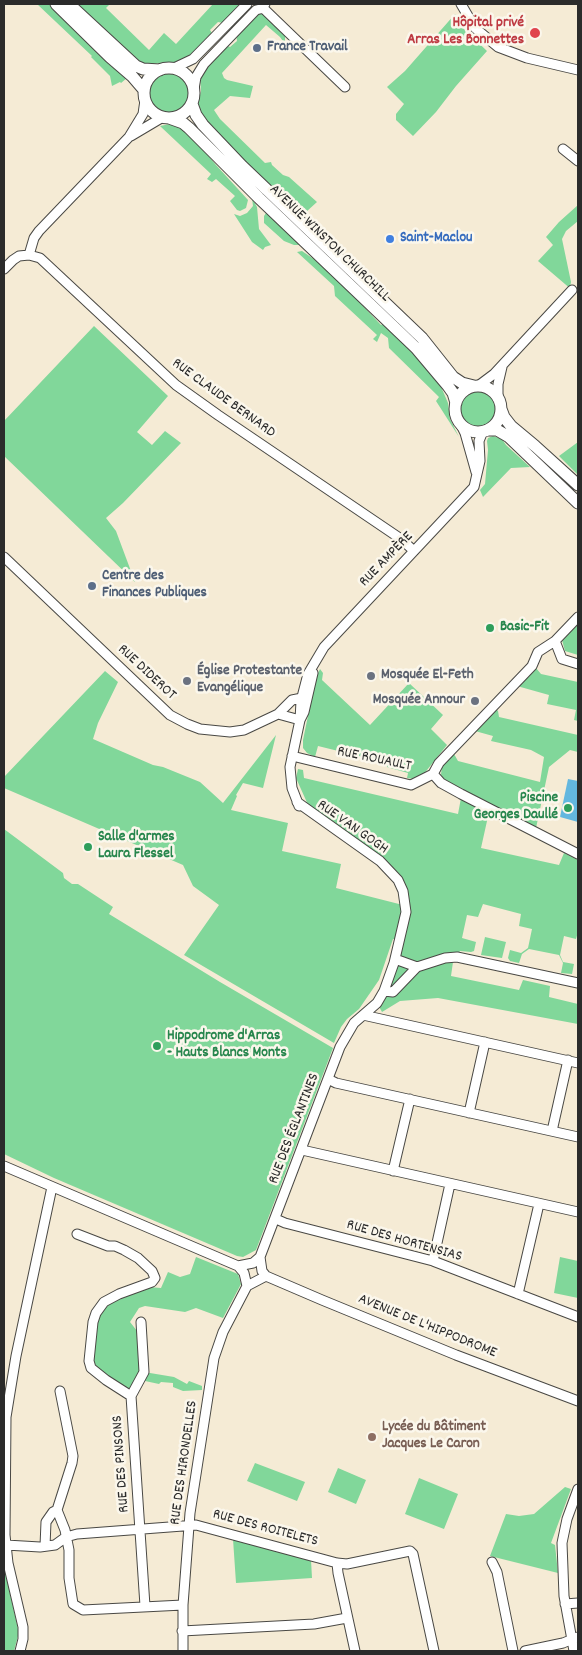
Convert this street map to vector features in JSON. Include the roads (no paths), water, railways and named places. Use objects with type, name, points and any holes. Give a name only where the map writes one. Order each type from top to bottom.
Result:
[{"type":"main road","points":[[56,4],[132,76],[154,112],[166,117],[182,114],[192,104],[194,89],[187,75],[174,68],[160,70],[143,69],[132,63],[69,4]]},
{"type":"main road","points":[[145,95],[149,78],[160,70]]},
{"type":"main road","name":"AVENUE WINSTON CHURCHILL","points":[[192,104],[196,115],[203,125],[242,166],[422,338],[453,377],[462,383],[476,386]]},
{"type":"main road","name":"AVENUE WINSTON CHURCHILL","points":[[166,117],[179,121],[189,128],[259,198],[416,348],[451,391],[456,403]]},
{"type":"main road","points":[[578,485],[511,426],[504,417],[500,404],[489,388],[476,386],[461,393],[456,403],[455,412],[460,422],[469,430],[500,431],[578,503]]},
{"type":"main road","points":[[485,430],[496,423],[500,404]]},
{"type":"street","points":[[460,4],[475,28],[498,47],[527,58],[578,70]]},
{"type":"street","points":[[174,68],[194,59],[255,6]]},
{"type":"street","points":[[255,6],[345,87]]},
{"type":"street","points":[[194,89],[196,77],[202,66],[255,6]]},
{"type":"street","points":[[4,269],[16,258],[29,255],[36,234],[129,137],[143,114],[145,95]]},
{"type":"street","points":[[129,137],[166,117]]},
{"type":"street","points":[[563,149],[578,161]]},
{"type":"street","name":"RUE CLAUDE BERNARD","points":[[29,255],[43,260],[183,391],[399,537],[414,551]]},
{"type":"street","points":[[476,386],[489,378],[504,364],[572,290]]},
{"type":"street","points":[[500,404],[498,380],[504,364]]},
{"type":"street","points":[[460,422],[465,433],[477,477]]},
{"type":"street","name":"RUE AMPÈRE","points":[[297,802],[290,777],[292,756],[300,720],[300,701],[316,661],[324,647],[342,627],[473,490],[480,457],[479,442],[485,430]]},
{"type":"street","name":"RUE DIDEROT","points":[[4,557],[170,714],[186,724],[230,732],[244,730],[300,701]]},
{"type":"street","points":[[578,617],[555,642],[538,652],[532,666],[439,763],[433,774],[441,782],[461,794],[578,854]]},
{"type":"street","points":[[555,642],[562,659],[578,664]]},
{"type":"street","points":[[278,714],[300,720]]},
{"type":"street","name":"RUE ROUAULT","points":[[292,756],[411,785],[433,774]]},
{"type":"street","name":"RUE VAN GOGH","points":[[297,802],[380,861],[398,880],[403,891],[406,901],[406,912],[395,959],[378,1004],[363,1015]]},
{"type":"street","points":[[384,991],[393,992],[417,967],[445,958],[457,957],[578,983]]},
{"type":"street","points":[[395,959],[417,967]]},
{"type":"street","points":[[363,1015],[578,1063]]},
{"type":"street","name":"RUE DES ÉGLANTINES","points":[[253,1272],[276,1219],[343,1040],[354,1023],[363,1015]]},
{"type":"street","points":[[469,1112],[485,1042]]},
{"type":"street","points":[[552,1131],[568,1060]]},
{"type":"street","points":[[328,1079],[336,1083],[578,1137]]},
{"type":"street","points":[[394,1171],[410,1099]]},
{"type":"street","points":[[302,1150],[578,1212]]},
{"type":"street","name":"AVENUE DE L'HIPPODROME","points":[[4,1166],[253,1272],[456,1355],[578,1401]]},
{"type":"street","points":[[434,1261],[450,1184]]},
{"type":"street","points":[[20,1651],[23,1627],[6,1545],[5,1459],[7,1410],[19,1340],[52,1187]]},
{"type":"street","points":[[518,1294],[539,1204]]},
{"type":"street","name":"RUE DES HORTENSIAS","points":[[276,1219],[284,1223],[434,1261],[578,1317]]},
{"type":"street","points":[[77,1234],[131,1253],[152,1270],[154,1278],[152,1282],[119,1294],[104,1302],[96,1313],[93,1322],[89,1361],[91,1368],[131,1396]]},
{"type":"street","name":"RUE DES HIRONDELLES","points":[[183,1651],[182,1605],[189,1525],[214,1358],[225,1327],[253,1272]]},
{"type":"street","name":"RUE DES PINSONS","points":[[141,1322],[144,1372],[131,1396],[145,1606]]},
{"type":"street","points":[[60,1391],[73,1456],[58,1510],[69,1550],[70,1590],[73,1604],[83,1610],[182,1605]]},
{"type":"street","points":[[574,1651],[575,1638],[565,1604],[562,1543],[567,1519],[578,1489]]},
{"type":"street","points":[[6,1545],[45,1546],[46,1522],[53,1512],[58,1510]]},
{"type":"street","name":"RUE DES ROITELETS","points":[[45,1546],[55,1545],[66,1537],[77,1534],[196,1525],[337,1563],[347,1564],[407,1550],[413,1554],[434,1651]]},
{"type":"street","points":[[492,1562],[497,1572],[514,1651]]},
{"type":"street","points":[[337,1563],[355,1651]]},
{"type":"street","points":[[565,1604],[578,1603]]},
{"type":"street","points":[[182,1631],[314,1624],[347,1618]]},
{"type":"street","points":[[525,1651],[575,1638]]},
{"type":"water","points":[[568,779],[578,781],[578,822],[560,817]]},
{"type":"place","name":"Hôpital privé Arras Les Bonnettes","points":[[535,33]]},
{"type":"place","name":"France Travail","points":[[257,48]]},
{"type":"place","name":"Saint-Maclou","points":[[390,239]]},
{"type":"place","name":"Centre des Finances Publiques","points":[[92,586]]},
{"type":"place","name":"Basic-Fit","points":[[490,628]]},
{"type":"place","name":"Mosquée El-Feth","points":[[371,676]]},
{"type":"place","name":"Église Protestante Evangélique","points":[[187,681]]},
{"type":"place","name":"Mosquée Annour","points":[[475,701]]},
{"type":"place","name":"Piscine Georges Daullé","points":[[568,808]]},
{"type":"place","name":"Salle d'armes Laura Flessel","points":[[88,847]]},
{"type":"place","name":"Hippodrome d'Arras - Hauts Blancs Monts","points":[[157,1046]]},
{"type":"place","name":"Lycée du Bâtiment Jacques Le Caron","points":[[372,1437]]}]
